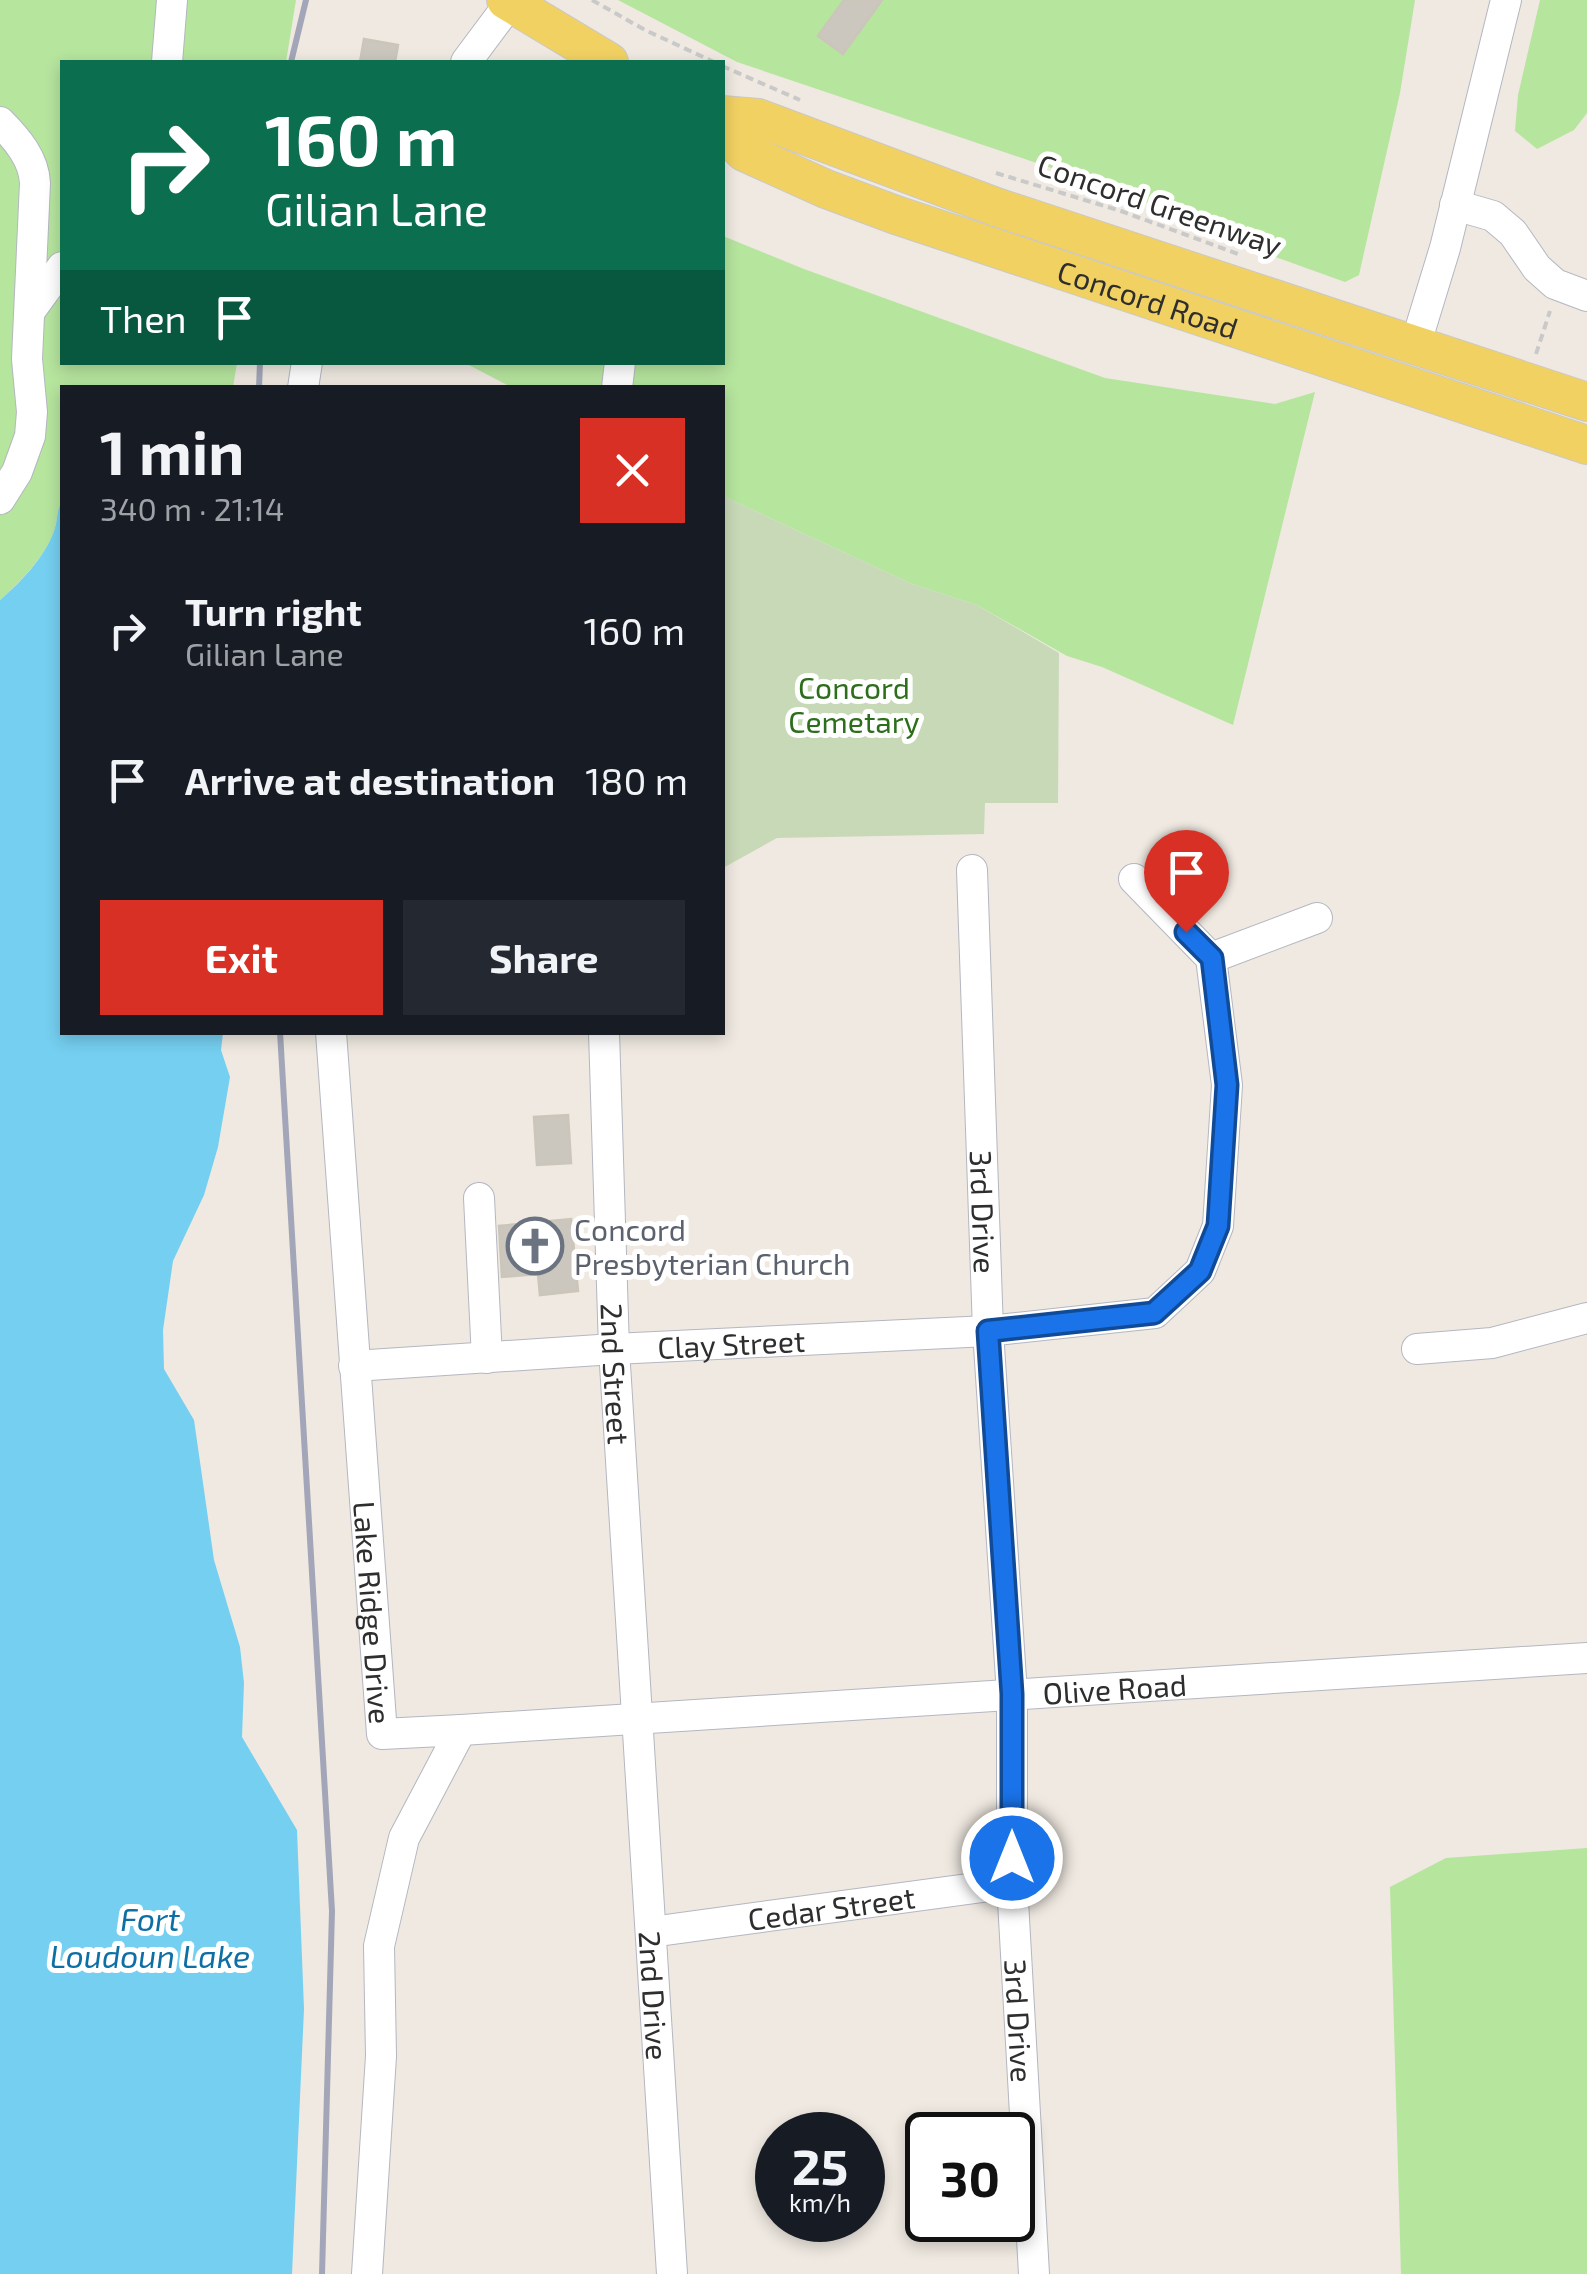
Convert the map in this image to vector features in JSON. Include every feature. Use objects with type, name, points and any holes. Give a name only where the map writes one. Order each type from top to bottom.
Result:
[{"type":"main road","points":[[508,1],[607,60]]},
{"type":"main road","name":"Concord Road","points":[[725,114],[758,118],[996,207],[1587,402]]},
{"type":"main road","name":"Concord Road","points":[[725,132],[744,152],[861,202],[1587,445]]},
{"type":"main road","points":[[1400,382],[1415,346]]},
{"type":"street","points":[[167,60],[172,0]]},
{"type":"street","points":[[1415,346],[1438,274],[1506,0]]},
{"type":"street","points":[[467,60],[508,1]]},
{"type":"street","points":[[0,122],[34,169],[27,359],[30,436],[17,472],[0,499]]},
{"type":"street","points":[[1454,205],[1493,216],[1513,233],[1537,268],[1573,291]]},
{"type":"street","points":[[30,311],[60,270]]},
{"type":"street","name":"3rd Drive","points":[[972,870],[988,1331],[1012,1694],[1012,1884],[1034,2274]]},
{"type":"street","points":[[1134,880],[1212,958],[1316,918]]},
{"type":"street","name":"Clay Street","points":[[354,1366],[988,1331],[1154,1313],[1200,1271],[1218,1226],[1227,1085],[1212,958]]},
{"type":"street","name":"Lake Ridge Drive","points":[[332,1035],[382,1734],[461,1730]]},
{"type":"street","name":"2nd Street","points":[[604,1035],[614,1349],[637,1718]]},
{"type":"street","points":[[479,1198],[487,1358]]},
{"type":"street","points":[[1417,1349],[1492,1343],[1587,1318]]},
{"type":"street","name":"Olive Road","points":[[461,1730],[1587,1658]]},
{"type":"street","name":"2nd Drive","points":[[637,1718],[672,2274]]},
{"type":"street","points":[[366,2274],[381,2056],[379,1946],[404,1838],[461,1730]]},
{"type":"street","name":"Cedar Street","points":[[651,1932],[1012,1884]]},
{"type":"path","points":[[592,0],[710,60]]},
{"type":"path","points":[[725,67],[814,106]]},
{"type":"path","name":"Concord Greenway","points":[[994,172],[1121,211],[1245,256]]},
{"type":"path","points":[[1535,359],[1573,291]]},
{"type":"green space","points":[[0,0],[296,0],[286,60],[60,60],[60,365],[237,365],[233,385],[60,385],[60,506],[55,527],[38,559],[0,600]]},
{"type":"green space","points":[[618,0],[1415,0],[1400,93],[1359,275],[1345,282],[1214,235],[1078,177],[737,62]]},
{"type":"green space","points":[[1540,0],[1587,0],[1587,113],[1574,130],[1537,149],[1515,131],[1518,95]]},
{"type":"green space","points":[[725,237],[1105,378],[1275,404],[1315,392],[1233,725],[1102,667],[1067,656],[977,605],[912,584],[725,497],[725,385],[507,385],[469,365],[725,365]]},
{"type":"green space","name":"Concord Cemetary","points":[[725,497],[912,584],[977,605],[1059,653],[1058,803],[985,803],[984,834],[777,838],[725,867]]},
{"type":"green space","points":[[1587,1848],[1587,2274],[1401,2274],[1390,1887],[1446,1858]]},
{"type":"water","name":"Fort Loudoun Lake","points":[[59,508],[60,1035],[223,1035],[221,1050],[230,1077],[218,1147],[204,1195],[173,1261],[163,1330],[164,1369],[194,1420],[214,1560],[240,1647],[244,1683],[242,1737],[297,1830],[304,2009],[292,2274],[0,2274],[0,600],[24,578],[45,550]]},
{"type":"building","points":[[844,0],[882,0],[843,54],[818,36]]},
{"type":"building","points":[[364,39],[398,45],[395,60],[360,60]]},
{"type":"building","points":[[568,1115],[571,1163],[537,1165],[534,1117]]},
{"type":"building","name":"Concord Presbyterian Church","points":[[571,1219],[578,1291],[540,1295],[538,1274],[502,1277],[499,1226]]},
{"type":"railway","points":[[291,60],[306,0]]},
{"type":"railway","points":[[259,385],[260,365]]},
{"type":"railway","points":[[280,1035],[332,1911],[322,2274]]},
{"type":"place","name":"Concord Presbyterian Church","points":[[535,1246]]},
{"type":"route","points":[[1012,1858],[1012,1694],[988,1331],[1154,1313],[1200,1271],[1218,1226],[1227,1085],[1212,958],[1186,932]]}]
